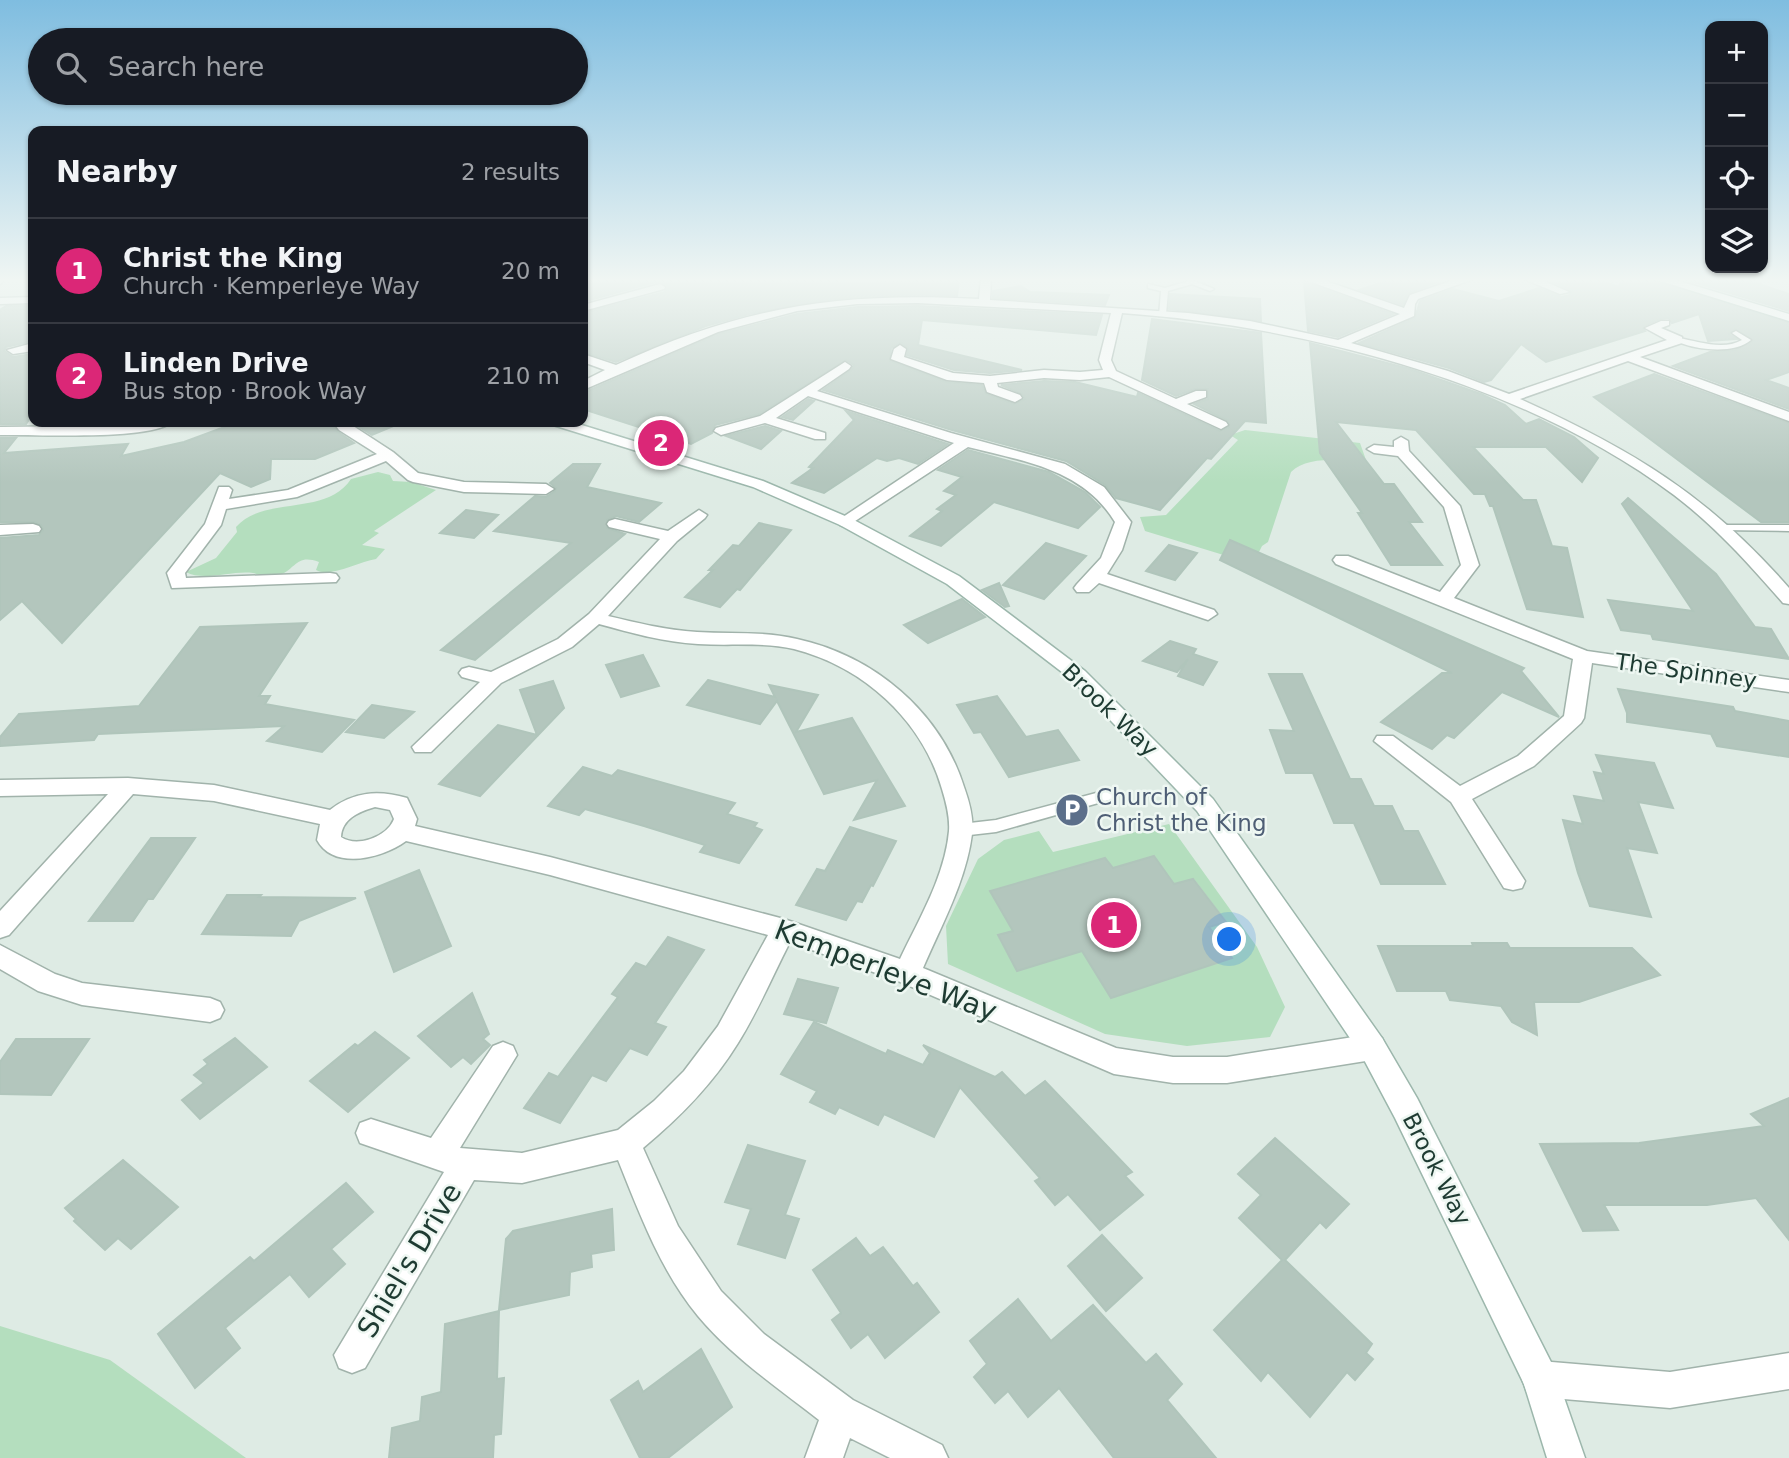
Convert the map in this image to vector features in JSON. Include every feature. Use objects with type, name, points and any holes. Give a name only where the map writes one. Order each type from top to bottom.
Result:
[{"type":"street","points":[[588,384],[666,346]]},
{"type":"street","points":[[1108,346],[1105,360],[1111,373]]},
{"type":"street","points":[[1345,346],[1429,369],[1510,398],[1602,444],[1676,489],[1723,528],[1789,599]]},
{"type":"street","points":[[1510,398],[1662,346]]},
{"type":"street","points":[[13,350],[28,348]]},
{"type":"street","points":[[900,348],[897,359],[952,377],[990,380],[1044,374],[1080,376],[1111,373],[1222,425]]},
{"type":"street","points":[[1631,358],[1789,417]]},
{"type":"street","points":[[588,360],[616,370]]},
{"type":"street","points":[[721,431],[765,419],[845,366]]},
{"type":"street","points":[[990,380],[992,390],[1015,398]]},
{"type":"street","points":[[808,392],[1070,472],[1103,494],[1123,522],[1121,536],[1112,554],[1090,582],[1208,614]]},
{"type":"street","points":[[1177,403],[1201,394]]},
{"type":"street","points":[[765,419],[821,436]]},
{"type":"street","points":[[0,431],[27,426]]},
{"type":"street","points":[[38,427],[90,432],[143,427]]},
{"type":"street","points":[[344,427],[413,477],[464,487],[546,488]]},
{"type":"street","name":"Brook Way","points":[[574,427],[758,484],[846,522],[953,580],[1078,675],[1205,805],[1372,1047],[1406,1108],[1539,1379],[1566,1458]]},
{"type":"street","points":[[846,522],[965,442]]},
{"type":"street","points":[[1374,449],[1401,447],[1452,506],[1470,565],[1443,600]]},
{"type":"street","points":[[330,578],[178,584],[176,573],[213,525],[222,498],[291,494],[387,456]]},
{"type":"street","points":[[423,747],[494,680],[565,643],[596,618],[671,537],[699,514]]},
{"type":"street","points":[[615,524],[671,537]]},
{"type":"street","points":[[0,530],[33,529]]},
{"type":"street","name":"The Spinney","points":[[1342,560],[1583,656],[1789,686]]},
{"type":"street","points":[[596,618],[682,637],[754,639],[795,644],[851,664],[895,696],[929,735],[951,774],[961,830],[956,859],[907,973]]},
{"type":"street","name":"The Spinney","points":[[1459,796],[1526,761],[1574,718],[1583,656]]},
{"type":"street","points":[[470,673],[494,680]]},
{"type":"street","points":[[1385,741],[1459,796],[1513,881]]},
{"type":"street","points":[[0,788],[128,786],[214,793],[335,819]]},
{"type":"street","points":[[0,928],[128,786]]},
{"type":"street","points":[[389,800],[400,804],[405,811],[406,820],[400,831],[375,848],[360,852],[335,847],[329,839],[329,829],[335,819],[360,803],[389,800]]},
{"type":"street","name":"Kemperleye Way","points":[[400,831],[550,866],[785,929],[907,973],[1114,1061],[1173,1070],[1227,1070],[1372,1047]]},
{"type":"street","name":"Shiel's Drive","points":[[371,1133],[452,1161],[522,1168],[626,1143],[665,1111],[728,1035],[785,929]]},
{"type":"street","points":[[0,956],[47,983],[82,995],[210,1010]]},
{"type":"street","name":"Shiel's Drive","points":[[352,1355],[452,1161],[503,1055]]},
{"type":"street","points":[[626,1143],[666,1238],[709,1303],[752,1346],[841,1413],[929,1458]]},
{"type":"street","points":[[1539,1379],[1670,1390],[1789,1371]]},
{"type":"street","points":[[824,1458],[841,1413]]},
{"type":"lane","points":[[1723,528],[1789,528]]},
{"type":"lane","points":[[961,830],[996,826],[1111,794]]},
{"type":"green space","points":[[1245,430],[1360,443],[1366,460],[1316,461],[1306,463],[1291,472],[1268,542],[1262,546],[1253,564],[1145,531],[1140,517],[1166,515],[1238,440],[1230,435]]},
{"type":"green space","points":[[378,472],[390,475],[393,481],[411,482],[436,490],[374,531],[379,533],[362,545],[385,549],[376,559],[329,572],[316,570],[319,562],[306,560],[273,577],[253,573],[201,576],[186,572],[216,558],[237,532],[236,527],[248,517],[262,511],[326,498],[340,491],[351,479]]},
{"type":"green space","points":[[1169,824],[1257,947],[1285,1007],[1270,1037],[1187,1046],[1105,1034],[948,964],[946,926],[978,859],[1004,840],[1039,831],[1053,852]],"holes":[[[1154,857],[1174,884],[1194,879],[1226,921],[1209,927],[1232,958],[1111,998],[1082,951],[1017,971],[998,936],[1013,931],[991,891],[1105,858],[1113,868]]]},
{"type":"green space","points":[[0,1326],[110,1360],[246,1458],[0,1458]]},
{"type":"building","points":[[0,346],[10,346],[4,351],[13,357],[28,355],[28,421],[26,424],[0,424]]},
{"type":"building","points":[[588,346],[656,346],[616,362],[588,354]]},
{"type":"building","points":[[691,346],[895,346],[891,348],[890,361],[946,382],[982,385],[986,394],[1014,404],[1025,399],[1022,394],[1001,385],[1044,381],[1075,382],[1137,397],[1138,393],[1220,431],[1229,427],[1228,421],[1194,404],[1208,399],[1208,389],[1195,389],[1176,396],[1142,380],[1148,346],[1262,346],[1266,423],[1245,421],[1160,510],[1116,498],[1105,485],[1066,461],[952,430],[823,390],[851,370],[854,365],[846,360],[759,414],[715,425],[712,433],[691,444],[588,411],[588,391]]},
{"type":"building","points":[[905,346],[922,346],[1022,370],[990,373],[954,370],[907,355],[908,348]]},
{"type":"building","points":[[1310,346],[1322,346],[1410,369],[1505,405],[1526,424],[1539,419],[1574,437],[1598,458],[1582,482],[1546,447],[1473,447],[1523,500],[1536,500],[1552,546],[1567,548],[1583,617],[1527,609],[1493,506],[1490,506],[1485,494],[1474,494],[1416,430],[1336,422],[1384,484],[1394,484],[1422,522],[1409,522],[1442,565],[1391,565],[1358,513],[1362,513],[1320,453]]},
{"type":"building","points":[[1370,346],[1519,346],[1491,380],[1484,382],[1449,368]]},
{"type":"building","points":[[1524,346],[1597,346],[1546,362]]},
{"type":"building","points":[[1743,346],[1789,346],[1789,372],[1766,380],[1789,388],[1789,409],[1673,366],[1710,352],[1735,350]]},
{"type":"building","points":[[1654,374],[1789,423],[1789,522],[1761,522],[1594,397]]},
{"type":"building","points":[[808,399],[814,401],[793,420],[782,417]]},
{"type":"building","points":[[846,411],[948,444],[918,464],[899,458],[887,461],[877,458],[824,493],[792,483],[813,468],[809,467],[854,420]]},
{"type":"building","points":[[765,426],[781,431],[761,449],[726,436]]},
{"type":"building","points":[[224,427],[334,427],[354,443],[315,459],[271,459],[270,479],[251,487],[220,473],[62,643],[22,601],[0,620],[0,538],[39,535],[43,530],[41,525],[34,522],[0,522],[0,438],[16,438],[4,453],[128,444],[121,456],[184,442]]},
{"type":"building","points":[[359,427],[391,427],[372,435]]},
{"type":"building","points":[[968,450],[1049,472],[1085,492],[1100,507],[1078,528],[994,502],[941,546],[910,536],[942,511],[937,509],[956,495],[944,491],[962,477],[938,470]]},
{"type":"building","points":[[573,464],[600,464],[587,487],[661,503],[639,522],[616,516],[607,520],[607,528],[625,534],[475,660],[441,650],[571,543],[494,531],[535,496],[546,497],[555,491],[556,488],[550,483]]},
{"type":"building","points":[[1628,498],[1716,574],[1755,627],[1771,629],[1789,659],[1653,639],[1651,634],[1621,630],[1608,600],[1693,611],[1622,504]]},
{"type":"building","points":[[466,510],[498,515],[474,538],[440,533]]},
{"type":"building","points":[[759,523],[791,530],[740,590],[737,589],[720,607],[685,597],[713,570],[709,570],[733,545],[739,546]]},
{"type":"building","points":[[1230,540],[1524,668],[1521,671],[1559,717],[1502,692],[1454,738],[1447,735],[1432,749],[1381,722],[1442,673],[1452,673],[1220,560]]},
{"type":"building","points":[[1046,543],[1086,556],[1044,599],[1003,585]]},
{"type":"building","points":[[1169,545],[1197,553],[1175,580],[1146,571]]},
{"type":"building","points":[[999,583],[1009,606],[1005,607],[982,590]]},
{"type":"building","points":[[962,599],[985,617],[928,643],[904,625]]},
{"type":"building","points":[[307,623],[259,696],[270,696],[265,704],[354,720],[322,752],[267,741],[284,726],[98,734],[94,740],[0,746],[0,737],[19,714],[139,706],[200,627]]},
{"type":"building","points":[[1170,641],[1196,649],[1193,654],[1217,662],[1203,685],[1178,676],[1188,659],[1177,672],[1143,661]]},
{"type":"building","points":[[643,655],[659,686],[621,697],[606,665]]},
{"type":"building","points":[[1269,674],[1302,674],[1350,779],[1361,779],[1374,806],[1392,806],[1404,831],[1418,831],[1445,884],[1381,884],[1354,823],[1334,823],[1313,773],[1286,773],[1270,730],[1294,731]]},
{"type":"building","points":[[708,680],[775,697],[769,685],[818,695],[796,732],[852,718],[905,806],[854,820],[877,780],[824,794],[777,701],[760,724],[687,705]]},
{"type":"building","points":[[553,681],[564,708],[480,796],[439,784],[498,725],[537,735],[520,690]]},
{"type":"building","points":[[1618,689],[1733,707],[1735,711],[1789,721],[1789,757],[1717,746],[1711,734],[1627,722],[1627,713]]},
{"type":"building","points":[[997,696],[1026,737],[1058,730],[1079,760],[1009,777],[981,732],[974,733],[957,705]]},
{"type":"building","points":[[372,705],[414,712],[384,738],[346,732]]},
{"type":"building","points":[[1596,755],[1654,763],[1673,808],[1638,802],[1657,853],[1627,848],[1651,917],[1590,906],[1578,873],[1563,820],[1583,824],[1574,796],[1604,801],[1594,772],[1604,774]]},
{"type":"building","points":[[583,767],[612,776],[618,770],[735,803],[727,814],[757,823],[754,827],[762,830],[739,863],[700,852],[705,845],[644,826],[585,809],[579,815],[548,806]]},
{"type":"building","points":[[850,827],[896,841],[862,902],[857,901],[846,920],[796,905],[817,869],[825,871]]},
{"type":"building","points":[[151,838],[195,838],[153,899],[148,899],[133,921],[89,921]]},
{"type":"building","points":[[1154,856],[1174,884],[1193,879],[1226,922],[1209,927],[1232,958],[1111,998],[1082,951],[1017,971],[998,935],[1013,931],[990,891],[1105,858],[1113,868]]},
{"type":"building","points":[[419,870],[451,946],[394,972],[365,892]]},
{"type":"building","points":[[227,895],[356,898],[299,921],[291,936],[202,934]]},
{"type":"building","points":[[668,937],[704,950],[655,1023],[666,1027],[647,1055],[630,1048],[606,1081],[592,1075],[560,1123],[524,1108],[549,1073],[558,1077],[618,997],[612,994],[636,963],[646,967]]},
{"type":"building","points":[[1472,943],[1507,943],[1510,948],[1632,948],[1660,975],[1579,1002],[1534,1002],[1537,1035],[1512,1022],[1501,1006],[1450,1000],[1446,991],[1397,991],[1378,946],[1473,946]]},
{"type":"building","points":[[798,979],[838,988],[826,1023],[784,1014]]},
{"type":"building","points":[[472,993],[489,1034],[483,1039],[490,1045],[471,1064],[463,1057],[451,1067],[418,1036]]},
{"type":"building","points":[[814,1022],[886,1054],[888,1050],[923,1065],[930,1053],[923,1045],[995,1077],[1002,1072],[1025,1096],[1045,1081],[1132,1172],[1125,1176],[1143,1195],[1100,1230],[1068,1194],[1055,1205],[1035,1181],[1040,1178],[960,1087],[934,1137],[884,1114],[878,1125],[839,1107],[835,1114],[810,1102],[817,1091],[781,1074]]},
{"type":"building","points":[[375,1032],[409,1058],[348,1112],[310,1081],[355,1044],[358,1046]]},
{"type":"building","points":[[235,1038],[267,1067],[200,1119],[182,1100],[204,1083],[194,1075],[208,1064],[204,1060]]},
{"type":"building","points":[[16,1039],[89,1039],[51,1095],[0,1094],[0,1062]]},
{"type":"building","points":[[1789,1098],[1789,1240],[1756,1198],[1707,1205],[1604,1205],[1618,1230],[1583,1231],[1540,1144],[1639,1143],[1764,1126],[1751,1114]]},
{"type":"building","points":[[1275,1138],[1349,1204],[1326,1228],[1320,1222],[1285,1260],[1372,1344],[1366,1353],[1373,1359],[1355,1380],[1347,1372],[1310,1417],[1268,1372],[1261,1381],[1214,1330],[1282,1260],[1239,1218],[1261,1195],[1238,1174]]},
{"type":"building","points":[[748,1145],[805,1161],[785,1215],[799,1219],[785,1258],[738,1244],[751,1209],[725,1202]]},
{"type":"building","points":[[123,1160],[178,1207],[131,1249],[118,1238],[105,1250],[74,1221],[76,1219],[65,1208]]},
{"type":"building","points":[[346,1183],[373,1212],[331,1249],[345,1264],[309,1297],[290,1274],[225,1328],[240,1348],[195,1388],[158,1334],[250,1257],[254,1261]]},
{"type":"building","points":[[612,1209],[614,1250],[591,1254],[592,1267],[570,1272],[569,1295],[499,1310],[506,1239],[513,1231]]},
{"type":"building","points":[[1102,1235],[1142,1278],[1106,1311],[1068,1266]]},
{"type":"building","points":[[856,1238],[870,1256],[883,1247],[913,1286],[917,1283],[939,1312],[885,1358],[868,1334],[851,1348],[832,1320],[841,1313],[813,1270]]},
{"type":"building","points":[[1018,1299],[1051,1341],[1093,1305],[1146,1363],[1156,1354],[1182,1384],[1167,1400],[1216,1458],[1114,1458],[1059,1388],[1028,1417],[1008,1391],[995,1403],[974,1377],[987,1364],[970,1341]]},
{"type":"building","points":[[499,1311],[497,1379],[504,1378],[501,1434],[494,1435],[493,1458],[389,1458],[392,1428],[420,1421],[422,1397],[441,1392],[445,1324]]},
{"type":"building","points":[[701,1349],[732,1407],[668,1458],[640,1458],[611,1400],[638,1381],[643,1392]]},
{"type":"place","name":"Linden Drive","points":[[661,443]]},
{"type":"place","name":"Church of Christ the King","points":[[1072,810]]},
{"type":"place","name":"Christ the King","points":[[1114,925]]}]
